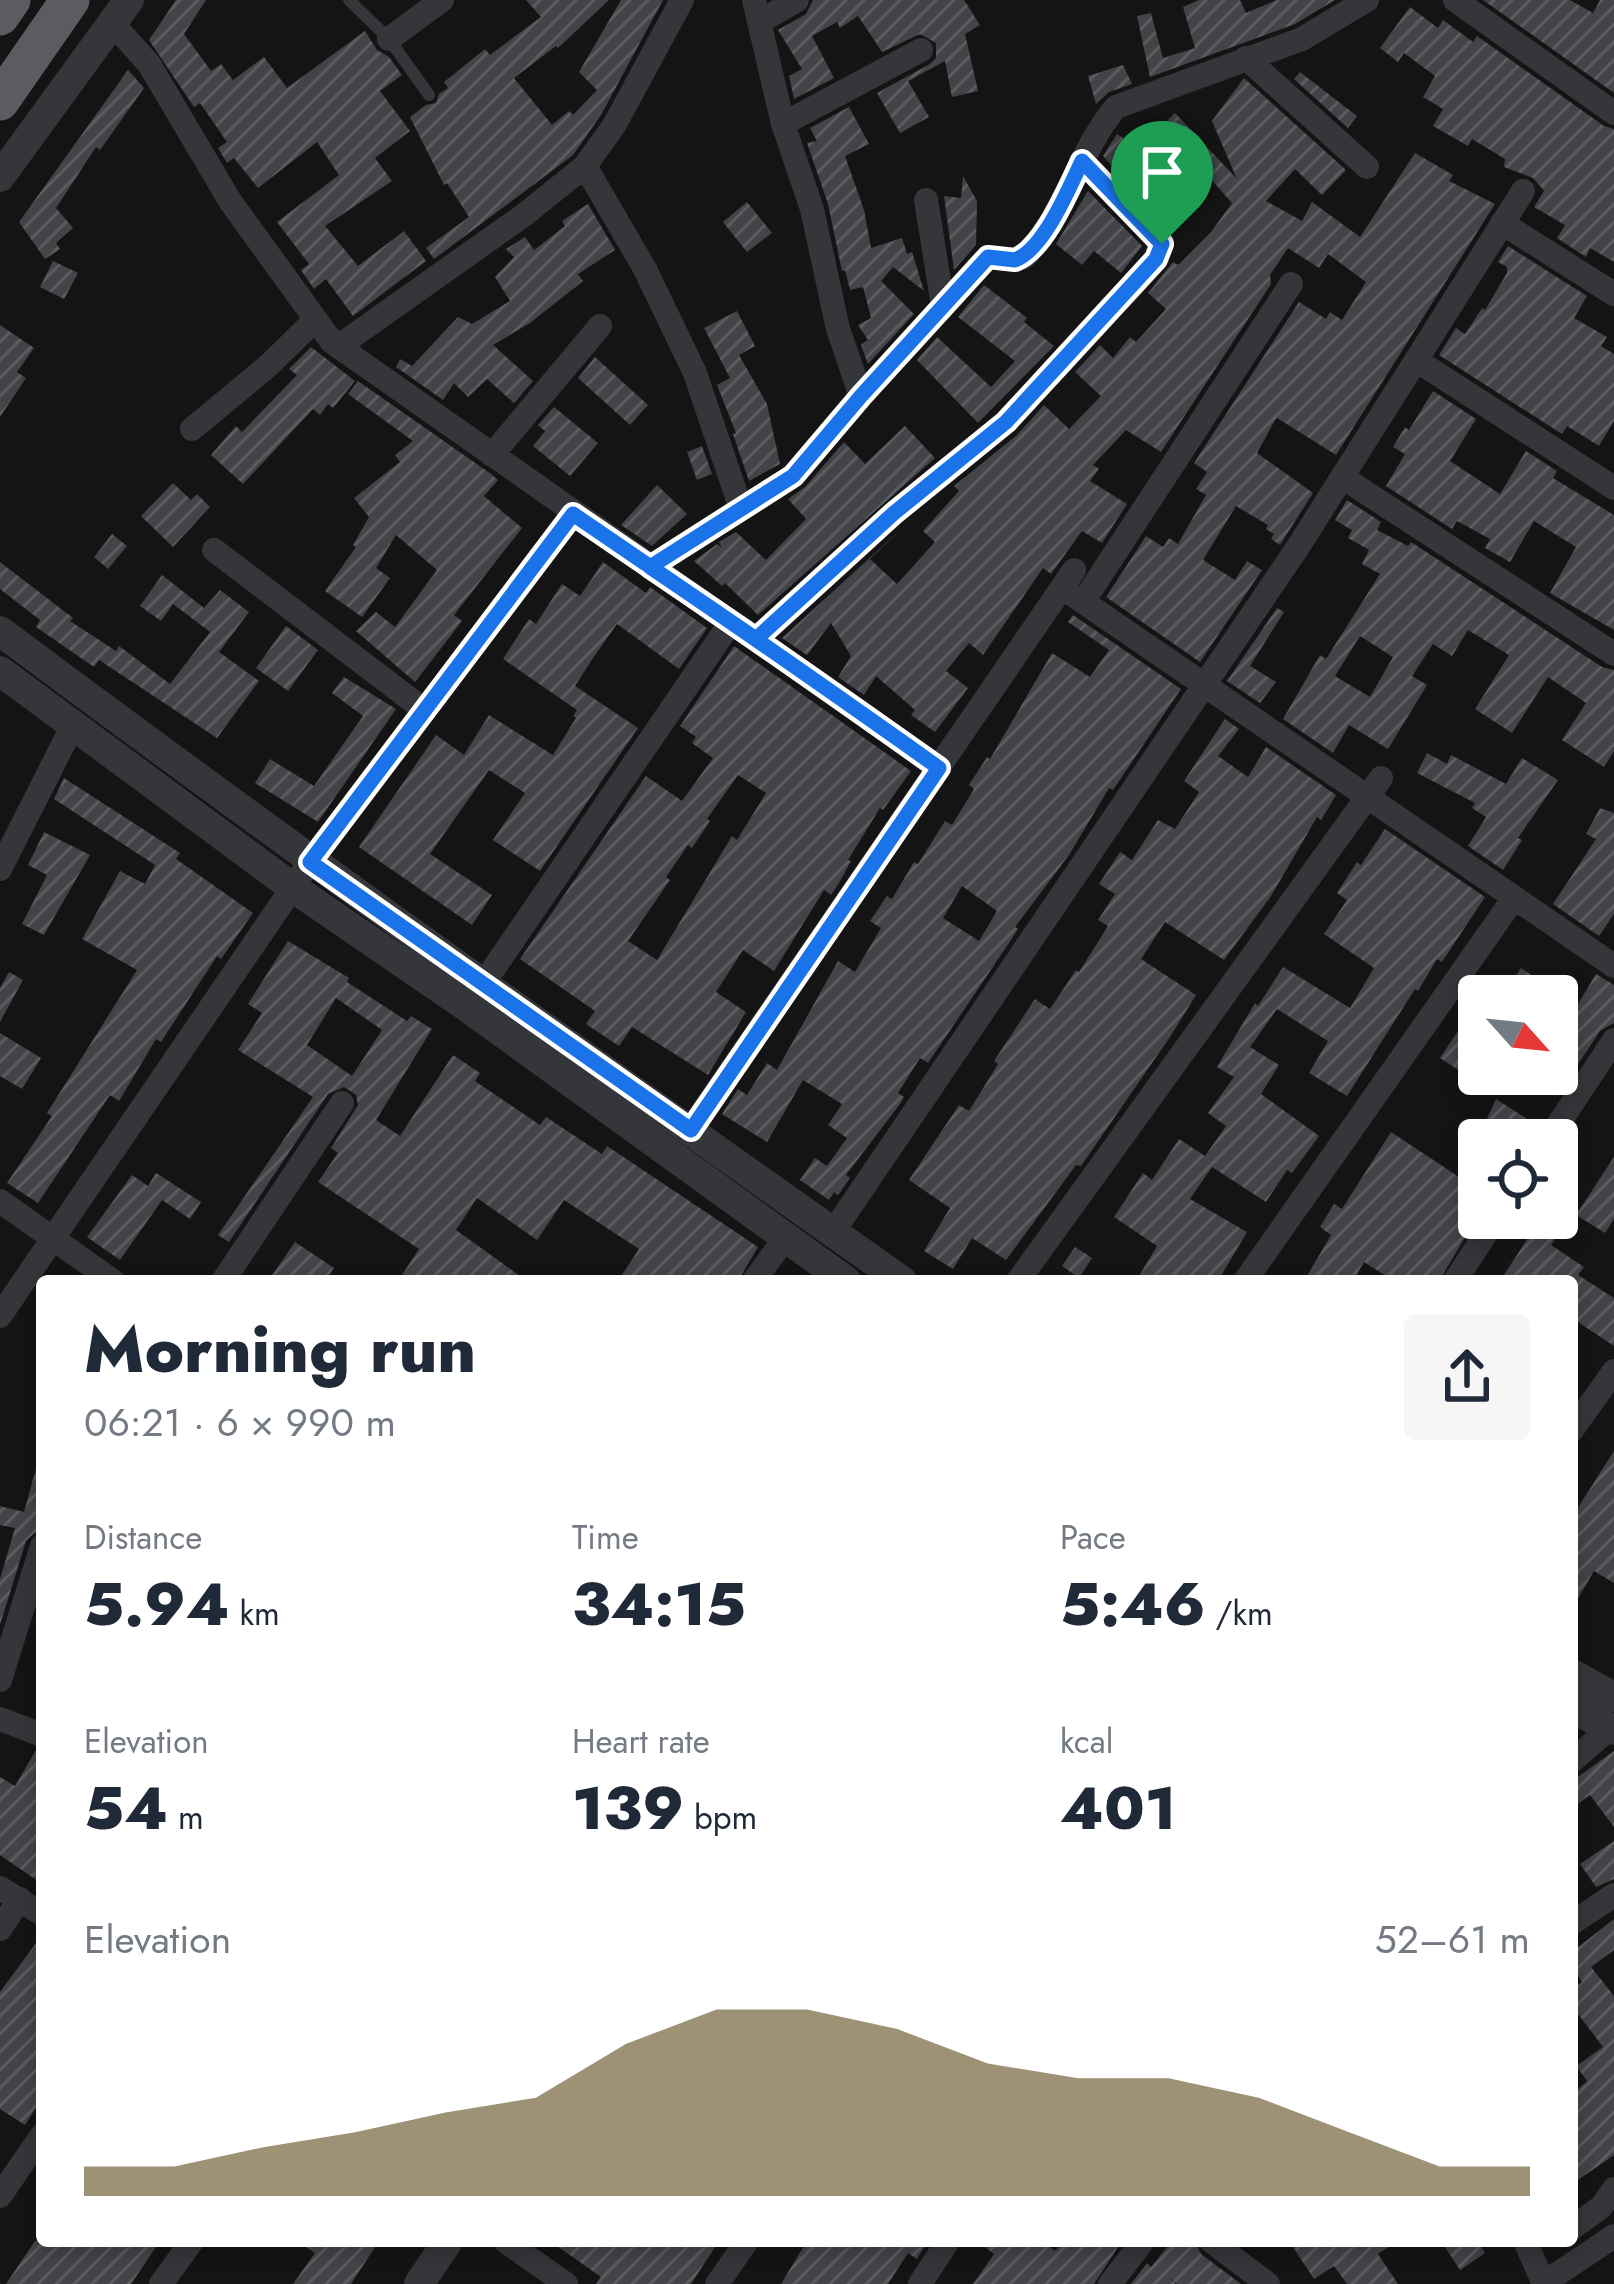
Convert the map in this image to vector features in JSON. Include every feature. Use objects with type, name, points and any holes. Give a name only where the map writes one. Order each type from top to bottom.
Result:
[{"type":"highway","points":[[0,16],[11,0]]},
{"type":"highway","points":[[0,101],[70,0]]},
{"type":"street","points":[[389,39],[442,0]]},
{"type":"street","points":[[338,346],[524,215],[585,166],[615,124],[682,0]]},
{"type":"street","points":[[797,0],[756,11],[783,124],[812,209],[838,329],[861,396]]},
{"type":"street","points":[[650,567],[793,476],[988,257],[1015,260],[1033,247],[1116,107],[1303,39],[1367,0]]},
{"type":"street","points":[[1455,0],[1614,113]]},
{"type":"street","points":[[0,177],[121,12],[230,201],[338,346],[939,768]]},
{"type":"street","points":[[783,124],[921,50]]},
{"type":"street","points":[[1246,58],[1366,166]]},
{"type":"street","points":[[756,639],[894,513],[1006,422],[1156,259],[1160,240],[1082,161]]},
{"type":"street","points":[[585,166],[645,269],[694,374],[741,509]]},
{"type":"street","points":[[833,1232],[1298,548],[1523,191]]},
{"type":"street","points":[[926,200],[943,306]]},
{"type":"street","points":[[1502,223],[1614,295]]},
{"type":"street","points":[[691,1130],[939,768],[1291,284]]},
{"type":"street","points":[[192,429],[315,320]]},
{"type":"street","points":[[492,455],[600,326]]},
{"type":"street","points":[[1416,360],[1614,488]]},
{"type":"street","points":[[1342,477],[1614,654]]},
{"type":"street","points":[[0,1316],[301,874],[573,514]]},
{"type":"street","points":[[214,550],[424,710]]},
{"type":"street","points":[[1073,587],[1207,688],[1375,787],[1514,898],[1614,966]]},
{"type":"street","points":[[485,981],[731,622]]},
{"type":"street","points":[[0,631],[467,1007],[837,1275]]},
{"type":"street","points":[[0,671],[73,725],[301,874],[485,981],[894,1275]]},
{"type":"street","points":[[0,869],[73,725]]},
{"type":"street","points":[[1022,1275],[1375,787]]},
{"type":"street","points":[[1249,1275],[1514,898]]},
{"type":"street","points":[[1562,1119],[1614,1040]]},
{"type":"street","points":[[227,1275],[342,1103]]},
{"type":"street","points":[[0,1201],[105,1275]]},
{"type":"street","points":[[758,1275],[784,1238]]},
{"type":"street","points":[[1459,1275],[1482,1239]]},
{"type":"street","points":[[1578,1422],[1614,1371]]},
{"type":"street","points":[[0,1680],[36,1565]]},
{"type":"street","points":[[1578,1677],[1614,1697]]},
{"type":"street","points":[[1578,1711],[1612,1729],[1578,1755]]},
{"type":"street","points":[[0,1719],[36,1733]]},
{"type":"street","points":[[0,1929],[10,1893],[36,1910]]},
{"type":"street","points":[[1578,1919],[1614,1894]]},
{"type":"street","points":[[0,2197],[36,2144]]},
{"type":"street","points":[[1578,2223],[1601,2206],[1614,2188]]},
{"type":"street","points":[[1536,2247],[1544,2284],[1614,2236]]},
{"type":"street","points":[[161,2284],[188,2247]]},
{"type":"street","points":[[419,2284],[444,2247]]},
{"type":"street","points":[[514,2247],[566,2284]]},
{"type":"street","points":[[717,2284],[743,2247]]},
{"type":"street","points":[[920,2284],[944,2247]]},
{"type":"street","points":[[1111,2284],[1139,2247]]},
{"type":"street","points":[[1219,2247],[1268,2284]]},
{"type":"lane","points":[[349,0],[389,39],[429,94]]},
{"type":"building","points":[[176,0],[206,0],[184,34],[211,71],[221,64],[233,80],[264,57],[287,88],[365,31],[402,75],[380,91],[410,131],[375,158],[392,181],[325,226],[358,266],[404,231],[426,261],[353,316],[326,279],[314,289],[301,270],[309,264],[277,222],[339,175],[317,142],[258,188],[234,158],[227,163],[218,148],[227,142],[200,103],[194,107],[149,40]]},
{"type":"building","points":[[526,0],[609,0],[558,48],[514,78],[552,125],[569,111],[573,115],[597,90],[579,72],[621,0],[663,0],[601,115],[573,155],[434,259],[426,248],[469,217],[444,185],[410,117],[436,103],[448,88],[444,82],[485,49],[490,55],[541,17]]},
{"type":"building","points":[[813,0],[964,0],[980,25],[965,34],[978,91],[952,97],[945,61],[908,81],[929,117],[900,133],[877,93],[930,64],[936,58],[936,43],[920,34],[882,52],[858,16],[840,28],[837,22],[812,36],[834,78],[794,99],[789,76],[802,69],[778,30],[806,14]]},
{"type":"building","points":[[1199,0],[1240,0],[1246,13],[1277,0],[1335,0],[1295,24],[1150,77],[1137,16],[1151,13],[1163,58],[1195,48],[1183,7]]},
{"type":"building","points":[[1483,0],[1570,0],[1593,13],[1600,0],[1614,0],[1614,93]]},
{"type":"building","points":[[1410,7],[1438,28],[1443,20],[1473,42],[1477,36],[1614,129],[1614,262],[1590,248],[1586,257],[1557,238],[1565,225],[1534,207],[1544,191],[1533,178],[1504,167],[1505,159],[1472,139],[1468,146],[1433,126],[1443,109],[1423,97],[1435,76],[1404,53],[1398,62],[1380,48]]},
{"type":"building","points":[[1123,65],[1132,84],[1109,92],[1096,104],[1088,76]]},
{"type":"building","points":[[128,70],[144,88],[100,150],[96,147],[56,208],[73,228],[56,243],[60,249],[45,259],[19,222]]},
{"type":"building","points":[[1300,72],[1357,116],[1348,128],[1294,79]]},
{"type":"building","points":[[1244,78],[1346,170],[1322,195],[1295,169],[1266,201],[1302,221],[1312,202],[1360,237],[1415,153],[1453,175],[1449,181],[1495,204],[1336,455],[1277,418],[1274,422],[1257,453],[1313,493],[1280,545],[1271,539],[1274,534],[1266,529],[1268,525],[1236,506],[1203,560],[1235,580],[1247,561],[1262,570],[1200,662],[1106,597],[1146,536],[1163,547],[1169,538],[1178,544],[1206,495],[1196,489],[1207,472],[1194,463],[1299,302],[1326,319],[1330,312],[1342,320],[1366,282],[1328,254],[1319,268],[1288,248],[1270,275],[1271,284],[1161,452],[1126,430],[1093,465],[1099,469],[1090,481],[1127,504],[1102,543],[1082,531],[1051,574],[1043,568],[983,655],[969,643],[946,671],[968,688],[935,732],[911,715],[915,710],[876,676],[864,695],[838,677],[851,656],[831,623],[807,655],[782,638],[907,524],[870,559],[897,584],[935,542],[923,531],[959,491],[954,486],[1017,435],[1044,405],[1069,429],[1101,396],[1075,372],[1100,345],[1113,358],[1130,337],[1136,342],[1166,309],[1148,293],[1173,262],[1178,265],[1211,232],[1232,203],[1186,151],[1140,197],[1103,156],[1117,134],[1138,148],[1162,132],[1160,127],[1175,113],[1237,179],[1212,121]]},
{"type":"building","points":[[849,107],[869,144],[845,156],[871,248],[902,238],[907,254],[912,252],[924,291],[893,267],[881,281],[914,314],[868,364],[861,345],[868,340],[858,325],[871,318],[863,287],[850,290],[842,271],[828,204],[807,143],[817,141],[810,128]]},
{"type":"building","points":[[963,176],[977,201],[976,245],[954,270],[944,196],[961,198]]},
{"type":"building","points":[[1088,191],[1142,246],[1121,273],[1094,251],[1082,265],[1056,244]]},
{"type":"building","points":[[747,202],[772,233],[747,252],[723,222]]},
{"type":"building","points":[[588,204],[615,250],[578,274],[583,281],[530,323],[493,345],[533,381],[514,403],[487,379],[468,397],[454,383],[443,400],[396,367],[400,359],[412,366],[458,317],[472,324],[510,301],[495,277],[514,257],[506,249],[525,237],[534,250],[565,226],[562,221]]},
{"type":"building","points":[[1508,246],[1587,296],[1574,318],[1607,337],[1601,346],[1614,354],[1614,421],[1599,446],[1567,426],[1562,434],[1439,355],[1456,328],[1465,334],[1485,310],[1507,273],[1507,267],[1498,262]]},
{"type":"building","points":[[53,261],[78,273],[64,299],[40,287]]},
{"type":"building","points":[[984,285],[1054,346],[978,423],[917,360],[937,337],[991,387],[1015,361],[958,317]]},
{"type":"building","points":[[737,311],[755,346],[739,355],[767,404],[780,464],[749,481],[717,385],[730,378],[704,328]]},
{"type":"building","points":[[0,325],[34,348],[17,372],[26,378],[0,417]]},
{"type":"building","points":[[311,347],[355,381],[333,408],[328,404],[320,415],[313,409],[243,484],[211,455],[236,426],[242,432],[297,375],[289,369]]},
{"type":"building","points":[[595,357],[648,405],[630,425],[578,378]]},
{"type":"building","points":[[358,381],[498,480],[484,496],[522,528],[454,615],[462,621],[415,682],[356,631],[376,612],[395,627],[437,570],[396,535],[376,568],[390,578],[362,617],[325,591],[356,547],[369,517],[354,498],[400,462],[395,455],[413,441],[348,394]]},
{"type":"building","points":[[1433,391],[1476,419],[1450,461],[1500,494],[1526,451],[1557,471],[1553,478],[1614,515],[1614,630],[1550,593],[1576,547],[1534,521],[1510,562],[1485,548],[1490,539],[1457,521],[1452,529],[1386,486],[1405,454],[1393,447]]},
{"type":"building","points":[[554,407],[598,443],[570,476],[533,446],[545,431],[538,425]]},
{"type":"building","points":[[905,426],[935,458],[758,615],[694,561],[717,544],[722,548],[719,542],[736,532],[766,560],[806,519],[788,499],[805,487],[844,442],[865,464]]},
{"type":"building","points":[[702,446],[712,474],[697,480],[687,452]]},
{"type":"building","points":[[173,483],[191,500],[197,494],[210,507],[173,547],[141,516]]},
{"type":"building","points":[[657,485],[687,514],[652,546],[621,525]]},
{"type":"building","points":[[1347,500],[1381,522],[1377,530],[1408,546],[1411,542],[1602,667],[1614,670],[1614,751],[1604,767],[1562,740],[1586,703],[1548,677],[1512,733],[1475,709],[1509,655],[1468,630],[1452,656],[1433,644],[1412,676],[1427,685],[1388,749],[1349,725],[1333,753],[1283,719],[1320,655],[1326,659],[1380,574],[1362,564],[1369,550],[1348,538],[1352,530],[1335,520]],"holes":[[[1360,636],[1393,657],[1370,697],[1335,676]]]},
{"type":"building","points":[[112,534],[127,546],[108,569],[94,557]]},
{"type":"building","points":[[0,562],[73,618],[70,621],[116,651],[119,646],[170,684],[210,632],[173,604],[161,621],[140,606],[162,575],[204,608],[220,590],[249,612],[219,652],[259,681],[217,738],[99,660],[94,667],[36,627],[40,620],[0,589]]},
{"type":"building","points":[[603,562],[646,593],[650,587],[707,628],[679,669],[617,624],[593,658],[575,686],[638,728],[540,871],[493,840],[525,793],[489,770],[430,854],[492,895],[472,925],[359,847],[436,735],[464,755],[489,715],[553,755],[577,710],[503,659],[529,619],[536,624],[562,584],[580,596]]},
{"type":"building","points":[[1277,608],[1284,612],[1250,666],[1276,682],[1260,703],[1227,681]]},
{"type":"building","points":[[1073,615],[1181,689],[1113,790],[1109,788],[928,1063],[920,1058],[898,1093],[904,1097],[900,1104],[846,1175],[850,1178],[838,1195],[834,1192],[829,1200],[800,1180],[815,1158],[827,1166],[847,1138],[828,1125],[842,1104],[803,1080],[767,1142],[722,1114],[738,1089],[747,1095],[767,1063],[777,1070],[838,961],[855,972],[881,928],[870,921],[887,896],[892,899],[945,821],[952,825],[974,789],[969,785],[990,759],[1052,653],[1090,677],[1109,650],[1068,622]],"holes":[[[962,886],[997,911],[979,941],[943,918]]]},
{"type":"building","points":[[286,626],[318,650],[288,691],[256,668]]},
{"type":"building","points":[[734,646],[911,771],[880,808],[839,883],[831,895],[824,890],[774,971],[743,950],[716,992],[746,1012],[708,1075],[632,1027],[619,1046],[586,1024],[595,1011],[520,959],[646,776],[682,801],[713,758],[692,743],[696,737],[680,726]],"holes":[[[738,775],[766,793],[737,840],[732,836],[657,960],[628,941],[670,880],[666,877],[688,845],[692,848]]]},
{"type":"building","points":[[344,677],[396,709],[318,822],[255,783],[270,759],[314,786],[363,716],[332,693]]},
{"type":"building","points":[[1225,719],[1239,729],[1218,756],[1248,777],[1266,747],[1336,795],[1224,960],[1165,922],[1141,959],[1196,995],[1081,1166],[1076,1165],[1006,1260],[972,1238],[953,1269],[924,1251],[950,1208],[909,1180],[959,1105],[969,1111],[998,1064],[994,1061],[1035,999],[1050,1009],[1079,972],[1108,926],[1098,920],[1115,894],[1099,884],[1120,852],[1132,860],[1158,820],[1175,829],[1199,792],[1184,781]]},
{"type":"building","points":[[1427,753],[1447,764],[1451,755],[1506,784],[1522,758],[1558,780],[1518,838],[1522,840],[1503,870],[1468,846],[1486,817],[1472,808],[1475,803],[1417,773]]},
{"type":"building","points":[[64,778],[180,853],[176,859],[253,913],[221,959],[217,956],[161,1042],[156,1039],[119,1101],[110,1095],[38,1203],[7,1183],[137,970],[82,939],[120,871],[145,884],[155,865],[54,799]]},
{"type":"building","points":[[1600,808],[1614,813],[1614,914],[1599,936],[1553,904],[1596,839],[1586,834]]},
{"type":"building","points":[[1385,829],[1485,897],[1442,962],[1437,959],[1418,991],[1415,989],[1347,1096],[1309,1073],[1328,1041],[1277,1009],[1250,1047],[1279,1065],[1261,1094],[1319,1136],[1292,1173],[1287,1170],[1266,1202],[1212,1167],[1190,1199],[1247,1232],[1222,1275],[1140,1275],[1157,1246],[1114,1217],[1143,1173],[1152,1180],[1179,1139],[1205,1156],[1226,1126],[1208,1113],[1234,1077],[1217,1067],[1255,1003],[1258,1006],[1283,967],[1350,1008],[1374,968],[1324,934],[1347,900],[1337,893],[1357,862],[1361,865]]},
{"type":"building","points":[[44,832],[90,855],[44,935],[22,924],[47,875],[28,865]]},
{"type":"building","points":[[288,941],[407,1021],[411,1016],[432,1029],[376,1120],[400,1136],[453,1055],[480,1073],[475,1081],[540,1125],[546,1117],[602,1154],[607,1146],[758,1247],[742,1275],[622,1275],[639,1249],[564,1200],[537,1240],[477,1198],[456,1230],[519,1275],[402,1275],[419,1249],[318,1182],[338,1153],[331,1148],[358,1105],[356,1095],[344,1087],[328,1094],[229,1242],[218,1235],[313,1097],[238,1050],[262,1013],[248,1004]],"holes":[[[336,998],[382,1030],[352,1076],[307,1045]]]},
{"type":"building","points":[[9,972],[23,980],[0,1022],[0,988]]},
{"type":"building","points":[[1596,974],[1614,985],[1614,1023],[1600,1031],[1578,1064],[1578,1004]]},
{"type":"building","points":[[1458,1031],[1458,1070],[1440,1058]]},
{"type":"building","points":[[0,1033],[41,1058],[22,1089],[0,1076]]},
{"type":"building","points":[[1496,1099],[1527,1119],[1487,1119]]},
{"type":"building","points":[[1391,1132],[1458,1176],[1458,1239],[1464,1239],[1443,1275],[1385,1275],[1364,1262],[1356,1275],[1308,1275],[1331,1235],[1320,1227],[1334,1204],[1342,1209]]},
{"type":"building","points":[[1614,1157],[1614,1219],[1605,1233],[1578,1212]]},
{"type":"building","points":[[156,1173],[201,1202],[190,1219],[162,1200],[120,1260],[87,1237],[132,1175],[148,1186]]},
{"type":"building","points":[[1527,1239],[1555,1239],[1551,1245],[1584,1267],[1578,1275],[1504,1275]]},
{"type":"building","points":[[295,1242],[334,1268],[329,1275],[272,1275]]},
{"type":"building","points":[[1075,1247],[1092,1258],[1081,1275],[1062,1266]]},
{"type":"building","points":[[1578,1275],[1614,1298],[1614,1346],[1578,1322]]},
{"type":"building","points":[[1614,1451],[1614,1583],[1594,1571],[1578,1599],[1578,1508]]},
{"type":"building","points":[[36,1469],[36,1532],[26,1541],[0,1625],[0,1579],[15,1528],[0,1525],[0,1506],[24,1512]]},
{"type":"building","points":[[36,1750],[36,1880],[0,1855],[0,1777],[15,1786]]},
{"type":"building","points":[[1614,1751],[1614,1827],[1590,1795],[1578,1804],[1578,1777]]},
{"type":"building","points":[[1614,1841],[1614,1879],[1596,1887],[1580,1864]]},
{"type":"building","points":[[1614,1919],[1614,1950],[1591,1967],[1614,1996],[1614,2155],[1578,2180],[1578,2089],[1587,2081],[1578,2065],[1603,2047],[1578,2014],[1582,1982],[1578,1947]]},
{"type":"building","points":[[36,1943],[36,2108],[25,2125],[0,2109],[0,1992]]},
{"type":"building","points":[[35,2241],[36,2247],[156,2247],[131,2284],[6,2284]]},
{"type":"building","points":[[306,2247],[375,2247],[351,2284],[293,2284],[315,2253]]},
{"type":"building","points":[[558,2247],[715,2247],[691,2284],[596,2284],[601,2277]]},
{"type":"building","points":[[803,2247],[924,2247],[917,2259],[908,2253],[888,2284],[781,2284]]},
{"type":"building","points":[[985,2247],[1050,2247],[1055,2251],[1058,2247],[1118,2247],[1094,2284],[973,2284],[994,2254]]},
{"type":"building","points":[[1167,2247],[1198,2247],[1241,2284],[1177,2284],[1167,2276],[1176,2284],[1131,2284],[1147,2263],[1151,2267]]},
{"type":"building","points":[[1293,2247],[1388,2247],[1378,2254],[1398,2284],[1347,2284],[1334,2266],[1314,2279]]},
{"type":"building","points":[[1445,2247],[1481,2247],[1485,2253],[1460,2270]]},
{"type":"route","points":[[1162,244],[1082,161],[1063,202],[1024,257],[988,257],[793,476],[768,494],[741,509],[650,567],[939,768],[691,1130],[310,862],[573,514],[756,639],[894,513],[1006,422],[1156,259],[1162,244]]}]
